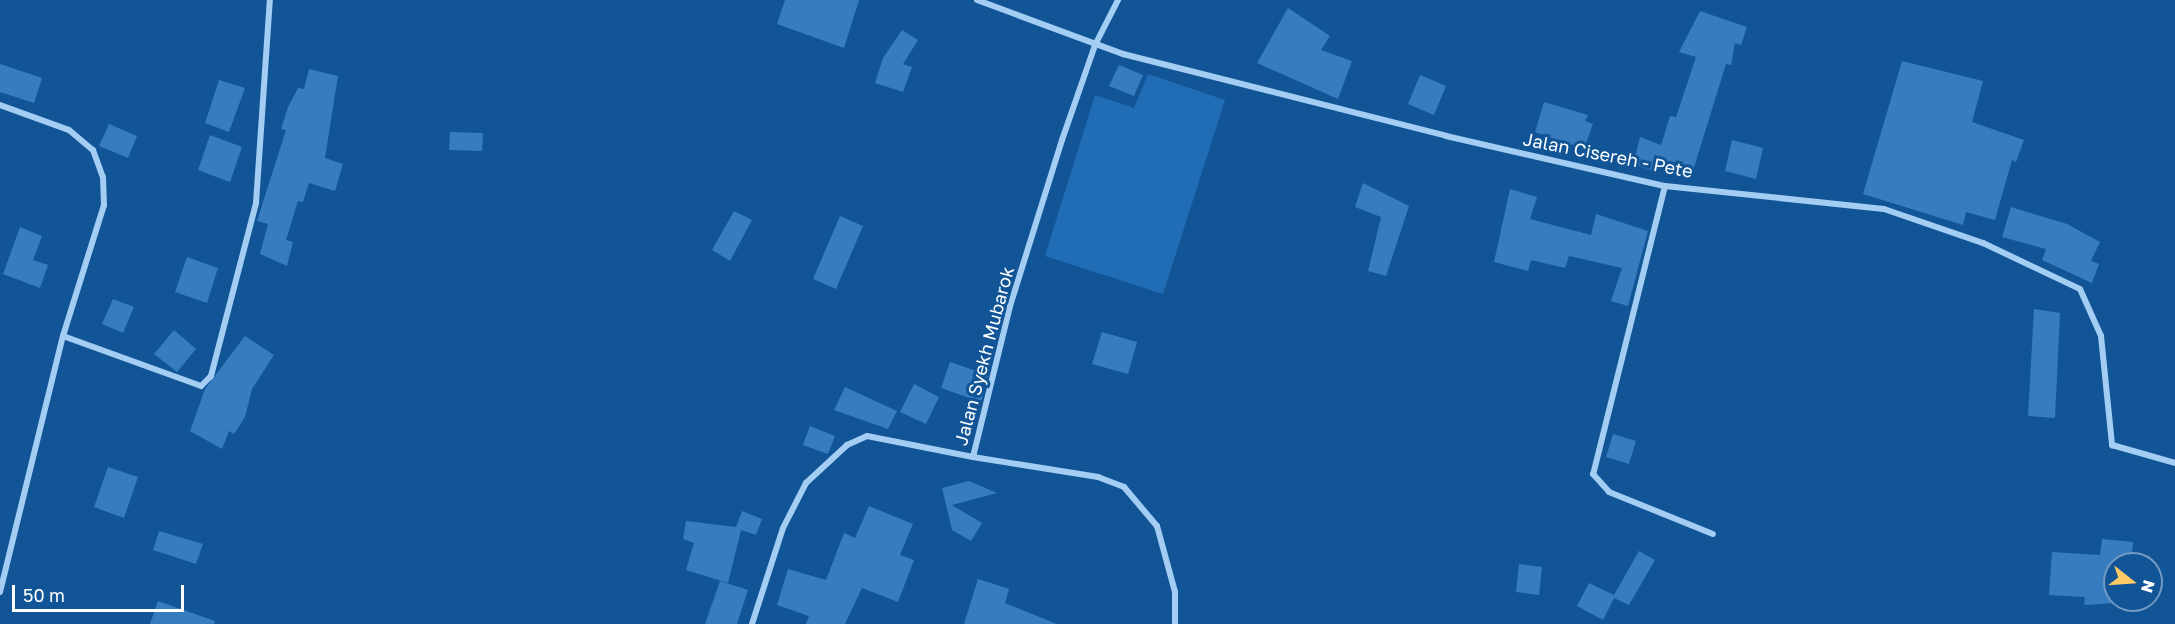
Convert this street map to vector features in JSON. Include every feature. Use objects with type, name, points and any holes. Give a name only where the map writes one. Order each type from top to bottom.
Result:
[{"type":"street","points":[[63,336],[192,384],[208,383],[256,203],[270,0]]},
{"type":"street","name":"Jalan Cisereh - Pete","points":[[977,0],[1095,45],[1446,136],[1665,186],[1884,209],[2073,282],[2101,336],[2112,445],[2175,463]]},
{"type":"street","name":"Jalan Syekh Mubarok","points":[[752,624],[783,528],[806,483],[847,445],[867,436],[973,457],[1010,306],[1095,45],[1118,0]]},
{"type":"street","points":[[0,105],[69,130],[93,150],[103,177],[105,205],[63,336],[0,592]]},
{"type":"street","points":[[1665,186],[1593,474],[1610,492],[1713,534]]},
{"type":"street","points":[[973,457],[1098,477],[1124,487],[1157,526],[1175,591],[1175,624]]},
{"type":"shaded area","points":[[1148,74],[1225,100],[1163,294],[1045,256],[1095,95],[1134,108]]},
{"type":"building","points":[[785,0],[859,0],[844,48],[777,24]]},
{"type":"building","points":[[1288,8],[1330,36],[1321,50],[1352,61],[1338,99],[1257,63]]},
{"type":"building","points":[[1700,11],[1747,27],[1741,45],[1735,43],[1731,65],[1726,64],[1692,174],[1658,162],[1656,171],[1633,165],[1640,137],[1661,145],[1670,116],[1676,117],[1696,57],[1679,52]]},
{"type":"building","points":[[902,30],[918,40],[903,64],[912,67],[903,92],[875,83],[883,58]]},
{"type":"building","points":[[1902,61],[1983,81],[1972,122],[2024,140],[2016,162],[2012,160],[1995,220],[1966,212],[1963,225],[1863,194]]},
{"type":"building","points":[[0,64],[42,78],[34,103],[0,92]]},
{"type":"building","points":[[1119,65],[1143,75],[1134,96],[1109,86]]},
{"type":"building","points":[[309,69],[338,76],[325,158],[343,164],[335,191],[309,183],[303,202],[298,201],[286,240],[293,242],[287,266],[260,254],[268,224],[257,221],[286,130],[281,129],[288,107],[298,88],[304,89]]},
{"type":"building","points":[[1420,75],[1446,86],[1434,115],[1408,104]]},
{"type":"building","points":[[219,80],[245,88],[229,132],[205,123]]},
{"type":"building","points":[[1544,102],[1588,115],[1585,121],[1593,124],[1584,149],[1535,132]]},
{"type":"building","points":[[109,124],[137,136],[128,158],[99,146]]},
{"type":"building","points":[[450,132],[483,133],[482,151],[449,150]]},
{"type":"building","points":[[210,135],[242,147],[230,182],[198,170]]},
{"type":"building","points":[[1732,140],[1763,148],[1756,179],[1725,171]]},
{"type":"building","points":[[1363,183],[1409,206],[1386,276],[1368,271],[1381,217],[1355,207]]},
{"type":"building","points":[[1510,189],[1537,197],[1530,219],[1591,235],[1596,214],[1648,231],[1628,306],[1611,301],[1622,268],[1569,256],[1565,268],[1531,260],[1528,271],[1494,262]]},
{"type":"building","points":[[2011,207],[2067,224],[2100,242],[2091,261],[2099,264],[2092,283],[2042,260],[2046,249],[2002,237]]},
{"type":"building","points":[[734,211],[752,220],[730,261],[712,250]]},
{"type":"building","points":[[840,216],[863,226],[836,289],[813,279]]},
{"type":"building","points":[[20,227],[42,236],[33,260],[48,265],[40,288],[3,274]]},
{"type":"building","points":[[187,257],[218,268],[207,303],[175,292]]},
{"type":"building","points":[[113,299],[134,307],[123,333],[102,324]]},
{"type":"building","points":[[2034,309],[2060,313],[2055,418],[2028,416]]},
{"type":"building","points":[[174,330],[196,349],[177,372],[154,354]]},
{"type":"building","points":[[1102,332],[1137,342],[1128,374],[1092,364]]},
{"type":"building","points":[[245,336],[274,355],[252,389],[245,417],[234,434],[229,431],[222,449],[190,431],[205,389]]},
{"type":"building","points":[[950,362],[988,375],[981,402],[941,388]]},
{"type":"building","points":[[914,384],[939,397],[926,424],[900,412]]},
{"type":"building","points":[[845,387],[897,411],[888,429],[834,410]]},
{"type":"building","points":[[810,426],[835,436],[828,454],[803,445]]},
{"type":"building","points":[[1613,434],[1636,441],[1629,464],[1606,457]]},
{"type":"building","points":[[108,467],[138,477],[124,518],[94,507]]},
{"type":"building","points":[[969,481],[997,493],[952,505],[982,523],[971,541],[952,530],[942,488]]},
{"type":"building","points":[[869,506],[913,524],[900,555],[914,560],[898,602],[862,588],[845,624],[806,624],[809,616],[777,605],[788,569],[826,580],[844,533],[855,538]]},
{"type":"building","points":[[742,511],[762,519],[756,535],[741,530],[728,583],[686,570],[694,543],[683,539],[686,521],[736,527]]},
{"type":"building","points":[[159,531],[203,544],[196,564],[153,550]]},
{"type":"building","points":[[2102,539],[2133,542],[2132,552],[2103,552],[2103,604],[2084,605],[2085,597],[2049,595],[2052,552],[2100,555]]},
{"type":"building","points":[[1639,551],[1655,560],[1629,605],[1614,598],[1603,620],[1577,606],[1589,583],[1614,595]]},
{"type":"building","points":[[1519,564],[1542,567],[1539,595],[1516,592]]},
{"type":"building","points":[[978,579],[1009,589],[1005,603],[1057,624],[964,624]]},
{"type":"building","points":[[720,581],[748,590],[737,624],[705,624]]},
{"type":"building","points":[[158,601],[215,621],[214,624],[150,624]]}]
